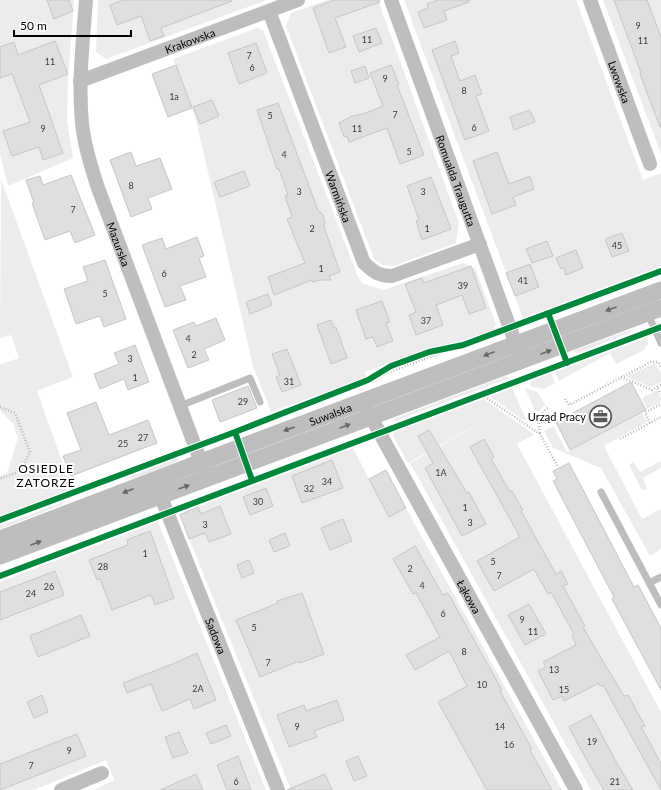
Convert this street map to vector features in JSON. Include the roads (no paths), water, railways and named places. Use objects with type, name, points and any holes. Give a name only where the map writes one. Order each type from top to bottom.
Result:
[{"type":"street","name":"Mazurska","points":[[86,0],[80,81],[82,123],[86,147],[92,169],[207,478]]},
{"type":"street","name":"Krakowska","points":[[80,81],[298,0]]},
{"type":"street","name":"Romualda Traugutta","points":[[391,0],[522,361]]},
{"type":"street","name":"Lwowska","points":[[590,0],[650,164]]},
{"type":"street","name":"Warmińska","points":[[269,11],[364,263],[373,271],[382,276],[392,276],[480,244]]},
{"type":"street","name":"Suwalska","points":[[0,556],[157,488],[201,463],[522,361],[650,306],[661,290]]},
{"type":"street","name":"Suwalska","points":[[0,540],[157,488],[207,478],[367,410],[516,344],[650,306]]},
{"type":"street","name":"Łąkowa","points":[[367,410],[576,790]]},
{"type":"street","name":"Sadowa","points":[[157,488],[278,790]]},
{"type":"street","points":[[61,790],[102,773]]},
{"type":"lane","points":[[650,306],[661,343]]},
{"type":"lane","points":[[180,406],[250,378],[260,402]]},
{"type":"lane","points":[[601,492],[661,605]]},
{"type":"lane","points":[[649,583],[661,577]]},
{"type":"place","name":"Urząd Pracy","points":[[601,416]]},
{"type":"district","name":"OSIEDLE ZATORZE","points":[[46,475]]}]
